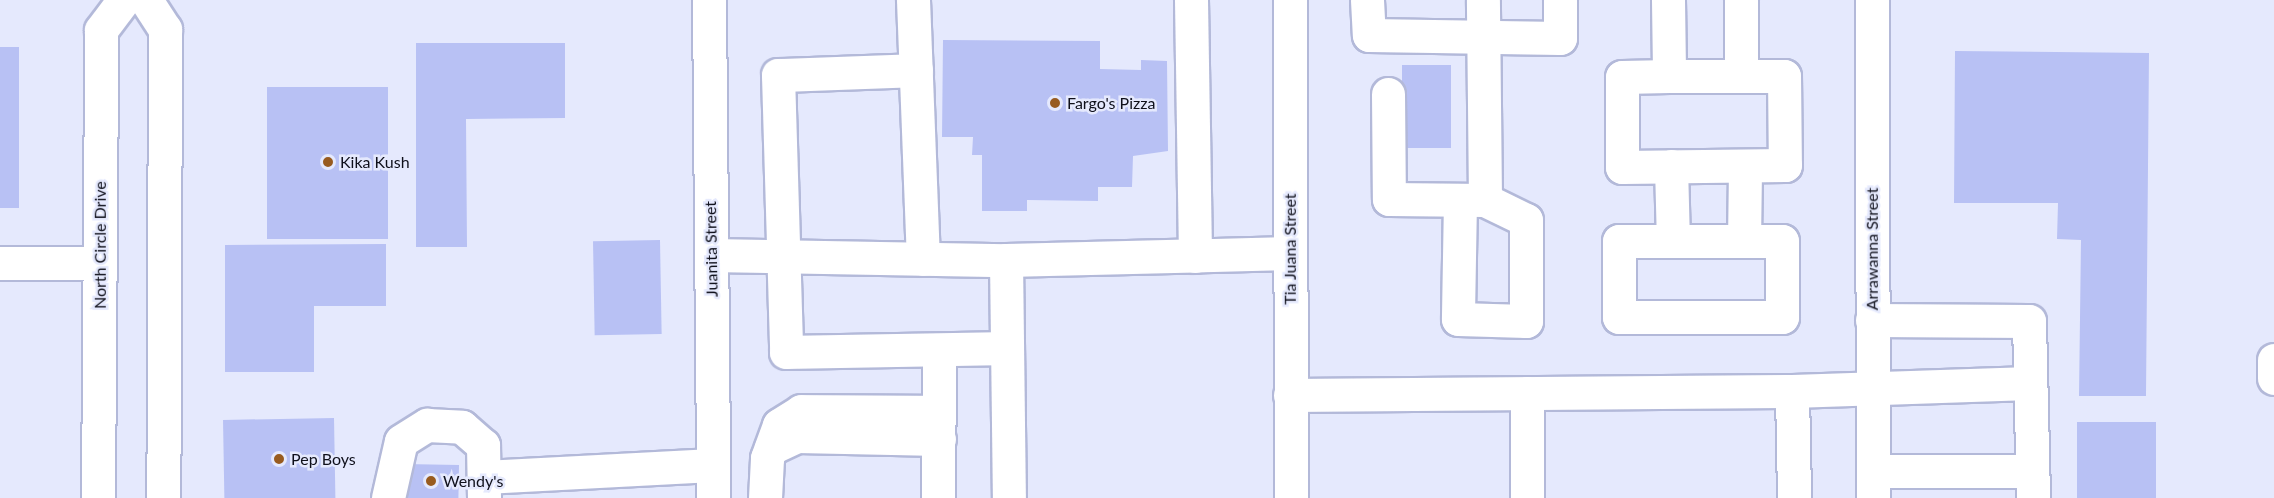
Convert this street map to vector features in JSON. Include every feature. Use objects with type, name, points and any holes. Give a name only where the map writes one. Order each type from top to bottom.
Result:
[{"type":"street","name":"North Circle Drive","points":[[98,498],[101,30],[124,0]]},
{"type":"street","points":[[146,0],[165,29],[163,498]]},
{"type":"street","name":"Juanita Street","points":[[709,0],[713,498]]},
{"type":"street","points":[[913,0],[923,259]]},
{"type":"street","points":[[1191,0],[1195,256]]},
{"type":"street","name":"Tia Juana Street","points":[[1290,0],[1291,498]]},
{"type":"street","points":[[1367,0],[1369,35],[1484,38],[1560,38],[1560,0]]},
{"type":"street","points":[[1388,94],[1389,199],[1473,200],[1484,38],[1483,0]]},
{"type":"street","points":[[1668,0],[1669,76]]},
{"type":"street","points":[[1741,0],[1741,76]]},
{"type":"street","name":"Arrawanna Street","points":[[1872,0],[1873,485]]},
{"type":"street","points":[[916,70],[778,75],[786,352],[1007,348]]},
{"type":"street","points":[[1741,76],[1784,76],[1785,165],[1622,167],[1622,77],[1741,76]]},
{"type":"street","points":[[1671,166],[1673,241]]},
{"type":"street","points":[[1744,241],[1745,166]]},
{"type":"street","points":[[1619,241],[1673,241],[1782,241],[1782,317],[1619,317],[1619,241]]},
{"type":"street","points":[[711,255],[1006,260],[1290,253]]},
{"type":"street","points":[[1006,260],[1009,498]]},
{"type":"street","points":[[0,263],[100,263]]},
{"type":"street","points":[[1872,320],[2029,321],[2032,484],[1873,485]]},
{"type":"street","points":[[938,498],[939,350]]},
{"type":"street","points":[[2274,360],[2274,378]]},
{"type":"street","points":[[1290,395],[1792,391],[2030,383]]},
{"type":"street","points":[[1792,391],[1794,498]]},
{"type":"street","points":[[1527,393],[1527,498]]},
{"type":"street","points":[[388,498],[401,441],[427,425],[462,427],[483,445],[484,488],[713,465]]},
{"type":"street","points":[[765,498],[771,448],[796,436],[939,425]]},
{"type":"building","name":"Fargo's Pizza","points":[[943,40],[1100,41],[1100,69],[1141,70],[1141,60],[1167,61],[1168,151],[1133,156],[1132,187],[1098,187],[1098,201],[1027,200],[1027,211],[982,211],[982,155],[972,155],[973,137],[942,137]]},
{"type":"building","points":[[416,43],[565,43],[565,118],[466,119],[467,247],[416,247]]},
{"type":"building","points":[[0,47],[19,47],[19,208],[0,208]]},
{"type":"building","points":[[1955,51],[2149,53],[2146,396],[2079,396],[2081,240],[2057,239],[2058,203],[1954,203]]},
{"type":"building","points":[[1402,65],[1451,65],[1451,148],[1402,148]]},
{"type":"building","name":"Kika Kush","points":[[267,87],[388,87],[388,239],[267,239]]},
{"type":"building","points":[[660,240],[662,334],[595,335],[593,241]]},
{"type":"building","points":[[386,244],[386,306],[314,306],[314,372],[225,372],[225,245]]},
{"type":"building","name":"Pep Boys","points":[[334,418],[335,498],[224,498],[223,420]]},
{"type":"building","points":[[2077,422],[2156,422],[2156,498],[2077,498]]},
{"type":"building","name":"Wendy's","points":[[404,464],[459,465],[458,498],[403,498]]},
{"type":"place","name":"Fargo's Pizza","points":[[1055,103]]},
{"type":"place","name":"Kika Kush","points":[[328,162]]},
{"type":"place","name":"Pep Boys","points":[[279,459]]},
{"type":"place","name":"Wendy's","points":[[431,481]]}]
